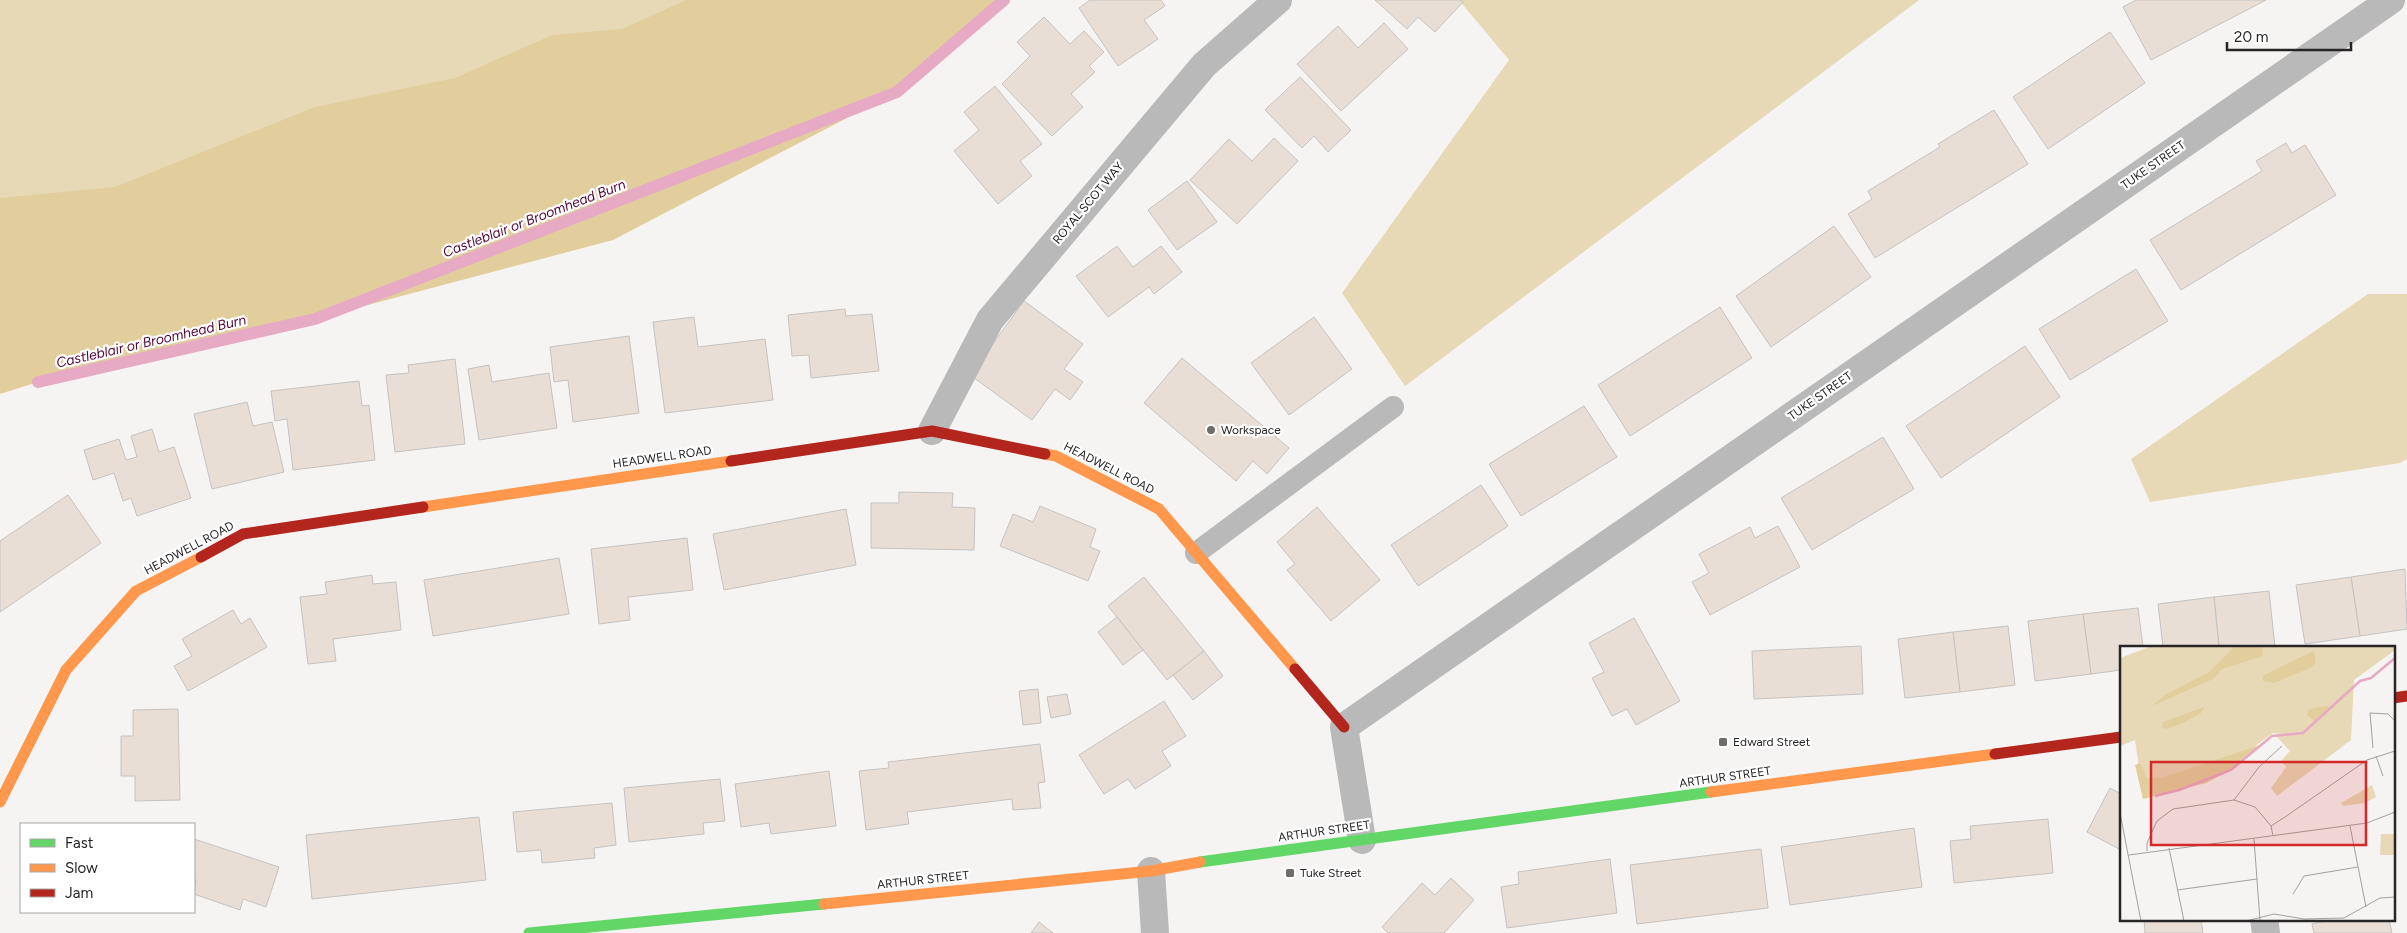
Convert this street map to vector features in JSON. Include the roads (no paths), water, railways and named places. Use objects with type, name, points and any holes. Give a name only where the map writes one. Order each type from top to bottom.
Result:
[{"type":"street","name":"ROYAL SCOT WAY","points":[[932,431],[990,320],[1204,65],[1278,0]]},
{"type":"street","name":"TUKE STREET","points":[[1344,727],[2390,0]]},
{"type":"street","name":"HEADWELL ROAD","points":[[0,802],[66,670],[136,591],[244,534],[932,431],[1056,456],[1159,509],[1344,727]]},
{"type":"street","points":[[2394,698],[2407,696]]},
{"type":"street","points":[[1344,727],[1362,840]]},
{"type":"street","name":"ARTHUR STREET","points":[[529,933],[1151,871],[1362,840],[2120,737]]},
{"type":"street","points":[[1151,871],[1155,933]]},
{"type":"street","points":[[2264,920],[2266,933]]},
{"type":"lane","points":[[1196,553],[1393,407]]},
{"type":"waterway","name":"Castleblair or Broomhead Burn","points":[[38,382],[315,319],[897,92],[1004,0]]},
{"type":"place","name":"Workspace","points":[[1211,430]]},
{"type":"place","name":"Edward Street","points":[[1723,742]]},
{"type":"place","name":"Tuke Street","points":[[1290,873]]}]
